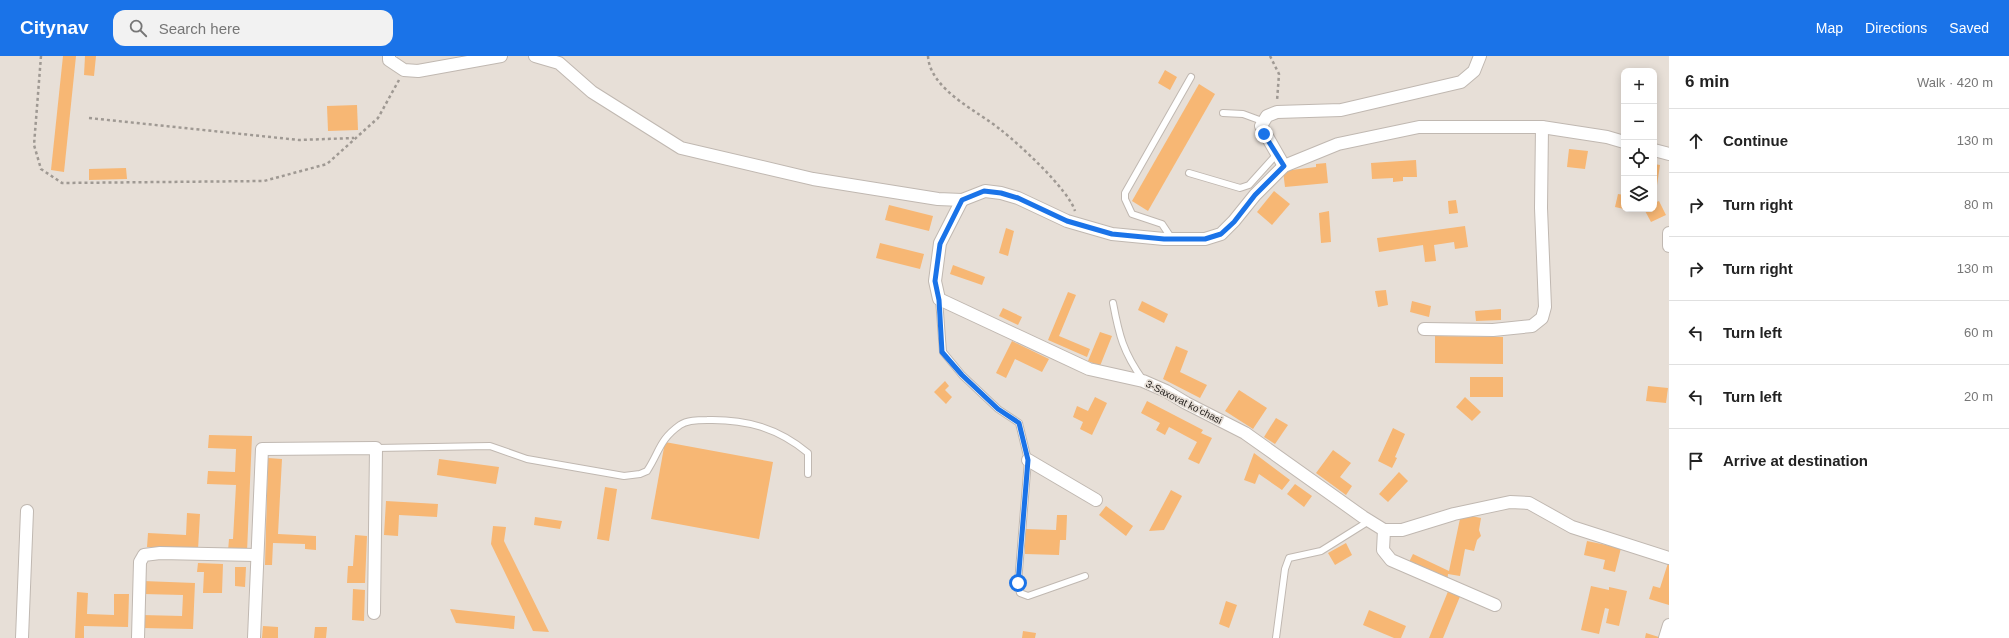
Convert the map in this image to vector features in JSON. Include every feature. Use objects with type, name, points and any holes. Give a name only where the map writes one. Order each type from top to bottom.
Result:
[{"type":"street","points":[[389,56],[389,60],[404,70],[418,71],[501,56]]},
{"type":"street","points":[[535,56],[559,64],[592,92],[681,148],[813,179],[938,199],[962,200],[984,191],[1001,193],[1018,198],[1067,221],[1112,234],[1172,239],[1205,239],[1221,234],[1234,222],[1255,195],[1284,166],[1338,144],[1419,127],[1542,128],[1607,137],[1621,141]]},
{"type":"street","points":[[1284,166],[1264,134],[1261,126],[1262,121],[1267,116],[1277,112],[1341,110],[1461,82],[1474,71],[1480,56]]},
{"type":"street","points":[[1424,329],[1501,329],[1532,326],[1542,318],[1545,307],[1541,208],[1542,128]]},
{"type":"street","points":[[1657,151],[1669,154]]},
{"type":"street","points":[[939,300],[935,281],[940,244],[962,200]]},
{"type":"street","points":[[1669,233],[1669,246]]},
{"type":"street","name":"3-Saxovat koʻchasi","points":[[939,300],[1089,369],[1143,381],[1166,391],[1186,404],[1245,433],[1369,521],[1384,530]]},
{"type":"street","points":[[254,638],[256,555],[262,449],[376,448],[374,613]]},
{"type":"street","points":[[1028,460],[1096,500]]},
{"type":"street","points":[[1495,605],[1391,560],[1383,550],[1384,530],[1402,530],[1454,514],[1516,502],[1529,504],[1572,527],[1669,558]]},
{"type":"street","points":[[22,638],[27,511]]},
{"type":"street","points":[[138,638],[140,562],[144,555],[160,553],[256,555]]},
{"type":"street","points":[[1665,638],[1669,625]]},
{"type":"lane","points":[[1172,239],[1162,224],[1132,214],[1125,199],[1125,193],[1191,77]]},
{"type":"lane","points":[[1223,113],[1243,114],[1262,121]]},
{"type":"lane","points":[[1189,173],[1240,188],[1249,185],[1276,154]]},
{"type":"lane","points":[[939,300],[942,352],[962,375],[998,409],[1019,423],[1028,460],[1018,583],[1020,593],[1028,596],[1085,576]]},
{"type":"lane","points":[[1113,302],[1119,336],[1132,365],[1143,381]]},
{"type":"lane","points":[[376,448],[490,446],[527,459],[624,476],[640,474],[647,471],[653,462],[661,442],[682,424],[696,420],[721,420],[746,422],[792,440],[808,453],[808,474]]},
{"type":"lane","points":[[1276,638],[1285,569],[1289,558],[1322,551],[1369,521]]},
{"type":"path","points":[[41,56],[34,145],[41,169],[62,183],[264,181],[327,164],[354,138],[378,118],[404,70]]},
{"type":"path","points":[[928,56],[928,62],[937,78],[950,93],[968,108],[1002,130],[1049,174],[1074,206],[1080,224]]},
{"type":"path","points":[[1270,56],[1279,74],[1277,112]]},
{"type":"path","points":[[88,118],[299,140],[354,138]]},
{"type":"building","points":[[63,56],[76,56],[64,172],[51,170]]},
{"type":"building","points":[[85,56],[96,56],[94,76],[84,75]]},
{"type":"building","points":[[1165,70],[1177,77],[1170,90],[1158,83]]},
{"type":"building","points":[[1199,84],[1215,94],[1148,211],[1132,201]]},
{"type":"building","points":[[357,105],[358,130],[328,131],[327,106]]},
{"type":"building","points":[[1569,149],[1588,151],[1585,169],[1567,167]]},
{"type":"building","points":[[1416,160],[1417,177],[1403,177],[1403,181],[1393,182],[1393,178],[1372,179],[1371,163]]},
{"type":"building","points":[[1326,163],[1328,183],[1285,187],[1283,171],[1316,167],[1316,164]]},
{"type":"building","points":[[1657,164],[1660,165],[1657,185]]},
{"type":"building","points":[[126,168],[127,179],[89,180],[89,169]]},
{"type":"building","points":[[1274,191],[1290,204],[1272,225],[1257,212]]},
{"type":"building","points":[[1618,194],[1621,194],[1621,208],[1615,207]]},
{"type":"building","points":[[1456,200],[1458,213],[1449,214],[1448,201]]},
{"type":"building","points":[[1659,201],[1666,215],[1651,222],[1646,212],[1657,212],[1657,202]]},
{"type":"building","points":[[889,205],[933,216],[929,231],[885,220]]},
{"type":"building","points":[[1329,211],[1331,242],[1321,243],[1319,213]]},
{"type":"building","points":[[1465,226],[1468,247],[1455,249],[1454,242],[1434,245],[1436,261],[1425,262],[1423,245],[1379,252],[1377,238]]},
{"type":"building","points":[[1006,228],[1014,231],[1008,256],[999,253]]},
{"type":"building","points":[[880,243],[924,254],[920,269],[876,258]]},
{"type":"building","points":[[953,265],[985,277],[982,285],[950,274]]},
{"type":"building","points":[[1386,290],[1388,305],[1378,307],[1375,291]]},
{"type":"building","points":[[1068,292],[1076,295],[1059,336],[1090,349],[1087,357],[1048,340]]},
{"type":"building","points":[[1142,301],[1168,314],[1164,323],[1138,310]]},
{"type":"building","points":[[1412,301],[1431,306],[1429,317],[1410,312]]},
{"type":"building","points":[[1003,308],[1022,317],[1018,325],[999,316]]},
{"type":"building","points":[[1501,309],[1501,320],[1476,321],[1475,311]]},
{"type":"building","points":[[1100,332],[1112,336],[1100,366],[1088,361]]},
{"type":"building","points":[[1435,336],[1503,337],[1503,364],[1435,363]]},
{"type":"building","points":[[1012,341],[1049,359],[1042,372],[1015,359],[1006,378],[996,373]]},
{"type":"building","points":[[1176,346],[1188,351],[1180,372],[1207,385],[1200,398],[1163,379]]},
{"type":"building","points":[[1470,377],[1503,377],[1503,397],[1470,397]]},
{"type":"building","points":[[945,381],[949,386],[945,390],[952,397],[946,404],[934,392]]},
{"type":"building","points":[[1648,386],[1668,388],[1666,403],[1646,401]]},
{"type":"building","points":[[1239,390],[1267,408],[1253,429],[1225,411]]},
{"type":"building","points":[[1095,397],[1107,403],[1092,435],[1080,429],[1083,422],[1073,417],[1077,406],[1088,411]]},
{"type":"building","points":[[1465,397],[1481,412],[1472,421],[1456,407]]},
{"type":"building","points":[[1147,401],[1203,430],[1201,433],[1212,438],[1199,464],[1188,459],[1197,442],[1169,427],[1165,435],[1156,430],[1160,423],[1141,413]]},
{"type":"building","points":[[1276,418],[1288,425],[1275,444],[1264,437]]},
{"type":"building","points":[[1393,428],[1405,434],[1392,468],[1378,461]]},
{"type":"building","points":[[209,435],[252,436],[247,552],[228,551],[229,539],[233,539],[236,485],[207,484],[208,471],[235,472],[236,449],[208,448]]},
{"type":"building","points":[[665,442],[773,462],[759,539],[651,519]]},
{"type":"building","points":[[1333,450],[1351,463],[1340,477],[1352,486],[1346,495],[1316,473]]},
{"type":"building","points":[[1254,453],[1290,480],[1282,490],[1259,474],[1255,484],[1244,480]]},
{"type":"building","points":[[268,458],[282,459],[278,534],[316,536],[316,550],[305,549],[305,544],[273,543],[272,565],[265,565]]},
{"type":"building","points":[[439,459],[499,467],[496,484],[437,475]]},
{"type":"building","points":[[1399,472],[1408,481],[1388,502],[1379,494]]},
{"type":"building","points":[[1295,484],[1312,496],[1304,507],[1287,494]]},
{"type":"building","points":[[605,487],[617,489],[609,541],[597,539]]},
{"type":"building","points":[[1171,490],[1182,496],[1164,530],[1149,531]]},
{"type":"building","points":[[386,501],[438,504],[437,517],[399,515],[398,536],[384,535]]},
{"type":"building","points":[[1106,506],[1133,526],[1126,536],[1099,515]]},
{"type":"building","points":[[187,513],[200,514],[198,550],[147,547],[148,533],[186,535]]},
{"type":"building","points":[[1461,514],[1481,518],[1479,530],[1481,536],[1477,540],[1474,551],[1465,549],[1460,576],[1448,574],[1447,583],[1408,564],[1413,554],[1449,571]]},
{"type":"building","points":[[1057,515],[1067,515],[1066,540],[1060,540],[1059,555],[1025,554],[1025,529],[1056,530]]},
{"type":"building","points":[[535,517],[562,521],[560,529],[534,525]]},
{"type":"building","points":[[493,526],[506,527],[504,541],[549,632],[533,631],[491,544]]},
{"type":"building","points":[[355,535],[367,536],[365,583],[347,583],[348,566],[353,566]]},
{"type":"building","points":[[1587,541],[1621,548],[1615,572],[1603,569],[1605,560],[1584,555]]},
{"type":"building","points":[[1346,543],[1352,555],[1335,565],[1328,553]]},
{"type":"building","points":[[198,563],[223,564],[222,593],[203,593],[204,572],[197,572]]},
{"type":"building","points":[[1668,563],[1669,605],[1649,599],[1653,586],[1660,588]]},
{"type":"building","points":[[235,567],[246,567],[245,587],[235,586]]},
{"type":"building","points":[[143,581],[195,583],[193,629],[142,628],[142,615],[182,616],[183,595],[143,594]]},
{"type":"building","points":[[1591,586],[1609,590],[1609,587],[1627,591],[1619,626],[1606,623],[1609,609],[1605,608],[1599,634],[1581,630]]},
{"type":"building","points":[[353,589],[365,590],[364,621],[352,620]]},
{"type":"building","points":[[1449,589],[1461,594],[1443,638],[1429,638]]},
{"type":"building","points":[[77,592],[88,593],[87,614],[114,615],[114,594],[129,594],[128,627],[84,626],[84,638],[75,638]]},
{"type":"building","points":[[1226,601],[1237,605],[1229,628],[1219,624]]},
{"type":"building","points":[[450,609],[515,616],[514,629],[456,623]]},
{"type":"building","points":[[1369,610],[1406,626],[1401,638],[1394,638],[1363,625]]},
{"type":"building","points":[[263,626],[278,627],[278,638],[262,638]]},
{"type":"building","points":[[315,627],[327,627],[326,638],[314,638]]},
{"type":"building","points":[[1023,631],[1036,633],[1035,638],[1022,638]]},
{"type":"building","points":[[1646,633],[1662,638],[1645,638]]},
{"type":"route","points":[[1018,583],[1028,460],[1019,423],[998,409],[962,375],[942,352],[939,300],[935,281],[940,244],[962,200],[984,191],[1001,193],[1018,198],[1067,221],[1112,234],[1164,239],[1205,239],[1221,234],[1234,222],[1255,195],[1284,166],[1264,134]]}]
